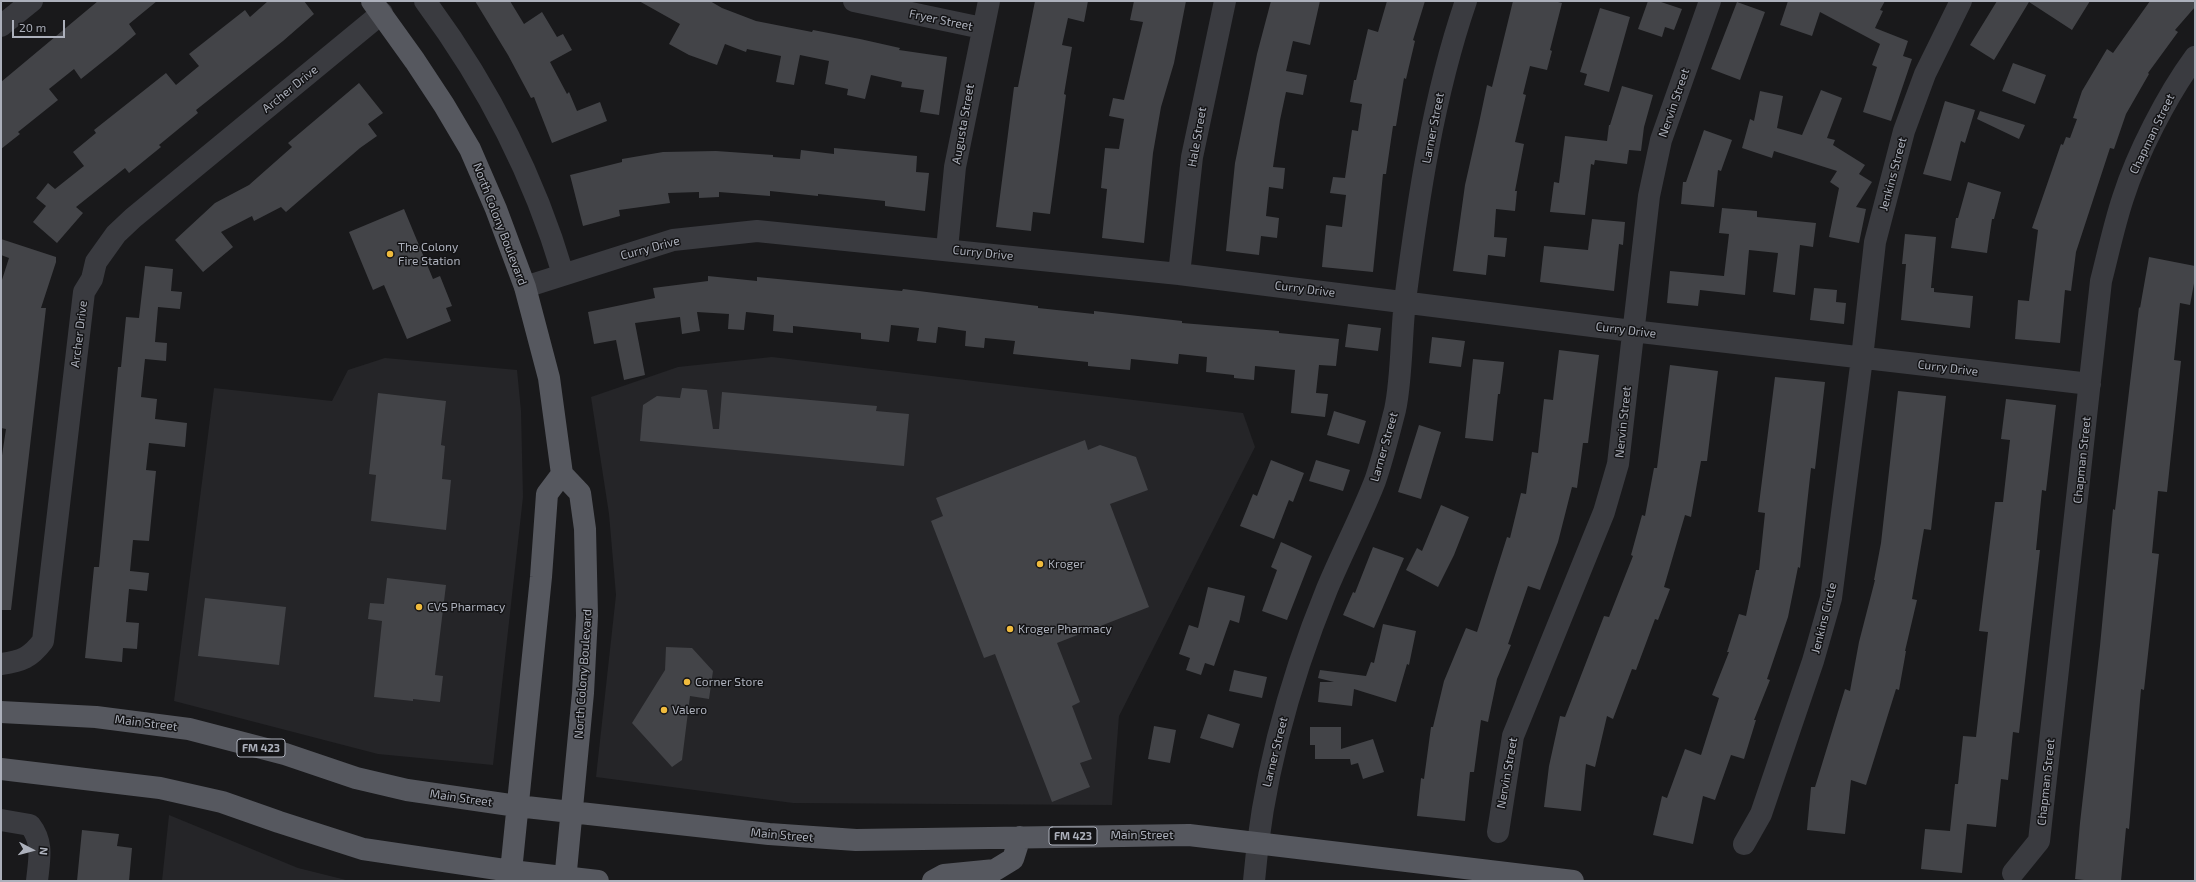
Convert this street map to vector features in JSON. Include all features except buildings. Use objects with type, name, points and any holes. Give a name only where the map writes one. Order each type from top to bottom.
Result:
[{"type":"main road","name":"North Colony Boulevard","points":[[377,7],[428,80],[470,149],[496,209],[525,287],[549,378],[562,474],[580,493],[585,530],[587,582],[583,692],[565,879]]},
{"type":"main road","points":[[510,876],[541,577],[547,494],[562,474]]},
{"type":"main road","name":"Main Street","points":[[1,712],[96,717],[189,728],[285,754],[356,778],[392,787],[517,806],[769,834],[856,840],[1189,835],[1573,881]]},
{"type":"main road","points":[[1,769],[160,788],[222,802],[363,849],[510,876],[598,881]]},
{"type":"main road","points":[[933,881],[944,876],[995,870],[1013,859],[1020,837]]},
{"type":"street","points":[[1,26],[32,1]]},
{"type":"street","points":[[425,1],[480,83],[500,122],[543,215],[563,274]]},
{"type":"street","name":"Fryer Street","points":[[854,1],[982,28]]},
{"type":"street","name":"Augusta Street","points":[[947,249],[955,168],[982,28],[989,1]]},
{"type":"street","name":"Hale Street","points":[[1179,274],[1192,157],[1225,1]]},
{"type":"street","name":"Larner Street","points":[[1254,881],[1257,842],[1265,788],[1292,688],[1326,590],[1375,479],[1395,408],[1405,302],[1425,170],[1444,75],[1466,1]]},
{"type":"street","name":"Nervin Street","points":[[1498,832],[1513,736],[1604,512],[1618,464],[1632,331],[1650,196],[1661,140],[1710,1]]},
{"type":"street","name":"Jenkins Street","points":[[1862,358],[1874,242],[1904,131],[1925,74],[1961,1]]},
{"type":"street","name":"Archer Drive","points":[[1,664],[16,662],[32,655],[43,641],[84,292],[92,279],[96,262],[116,234],[133,218],[377,7]]},
{"type":"street","name":"Chapman Street","points":[[2013,873],[2039,841],[2101,281],[2122,199],[2137,158],[2174,90],[2195,57]]},
{"type":"street","name":"Curry Drive","points":[[525,287],[673,240],[757,231],[947,249],[1179,274],[1632,331],[2090,384]]},
{"type":"street","name":"Jenkins Circle","points":[[1744,844],[1761,814],[1813,661],[1831,598],[1862,358]]},
{"type":"street","points":[[1,820],[30,825],[38,835],[40,848],[37,881]]},
{"type":"shaded area","points":[[772,357],[1243,413],[1255,447],[1119,716],[1112,805],[793,803],[596,777],[616,595],[609,514],[591,397],[678,367]]},
{"type":"shaded area","points":[[385,358],[517,370],[521,411],[523,497],[493,765],[378,754],[174,701],[214,388],[332,401],[348,370]]},
{"type":"shaded area","points":[[169,815],[298,868],[350,881],[162,881]]},
{"type":"place","name":"The Colony Fire Station","points":[[390,254]]},
{"type":"place","name":"Kroger","points":[[1040,564]]},
{"type":"place","name":"CVS Pharmacy","points":[[419,607]]},
{"type":"place","name":"Kroger Pharmacy","points":[[1010,629]]},
{"type":"place","name":"Corner Store","points":[[687,682]]},
{"type":"place","name":"Valero","points":[[664,710]]}]
